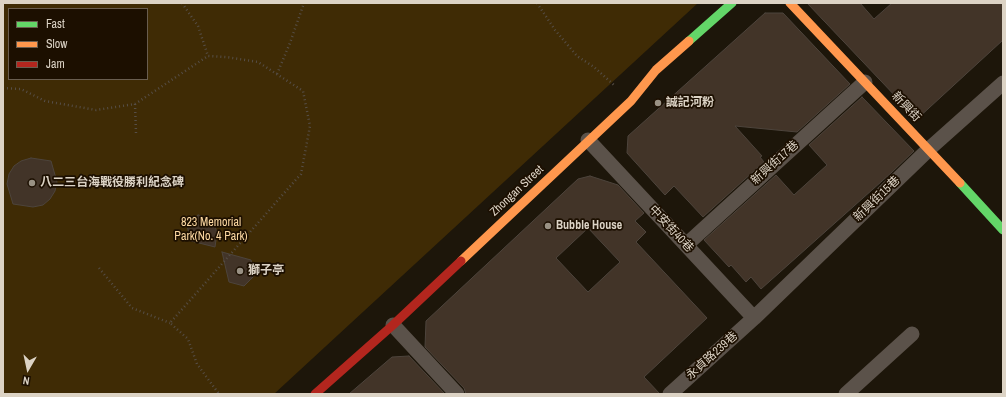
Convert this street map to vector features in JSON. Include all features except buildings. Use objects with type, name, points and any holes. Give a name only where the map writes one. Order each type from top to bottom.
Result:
[{"type":"street","name":"Zhongan Street","points":[[314,394],[393,325],[631,101],[656,70],[732,3]]},
{"type":"street","name":"新興街","points":[[790,3],[929,149],[1003,230]]},
{"type":"lane","name":"新興街17巷","points":[[686,245],[865,82]]},
{"type":"lane","name":"新興街15巷","points":[[754,318],[929,149],[1003,84]]},
{"type":"lane","name":"中安街40巷","points":[[588,140],[754,318]]},
{"type":"lane","name":"永貞路239巷","points":[[670,394],[754,318]]},
{"type":"lane","points":[[393,325],[458,394]]},
{"type":"lane","points":[[846,394],[912,334]]},
{"type":"path","points":[[182,3],[198,26],[208,56]]},
{"type":"path","points":[[277,74],[304,3]]},
{"type":"path","points":[[537,3],[555,30],[577,56],[594,67],[631,101]]},
{"type":"path","points":[[3,88],[21,89],[45,101],[96,110],[135,104],[208,56],[258,62],[303,91],[310,126],[301,174],[170,323]]},
{"type":"path","points":[[135,104],[136,133]]},
{"type":"path","points":[[99,268],[132,308],[170,323],[188,339],[197,364],[219,394]]},
{"type":"green space","name":"823 Memorial Park(No. 4 Park)","points":[[3,3],[698,3],[274,394],[3,394]]},
{"type":"traffic: fast","points":[[689,41],[732,3]]},
{"type":"traffic: fast","points":[[960,183],[1003,230]]},
{"type":"traffic: slow","points":[[790,3],[960,183]]},
{"type":"traffic: slow","points":[[461,261],[631,101],[656,70],[689,41]]},
{"type":"traffic: jam","points":[[315,394],[393,325],[461,261]]},
{"type":"place","name":"誠記河粉","points":[[658,103]]},
{"type":"place","name":"八二三台海戰役勝利紀念碑","points":[[32,183]]},
{"type":"place","name":"Bubble House","points":[[548,226]]},
{"type":"place","name":"獅子亭","points":[[240,271]]}]
